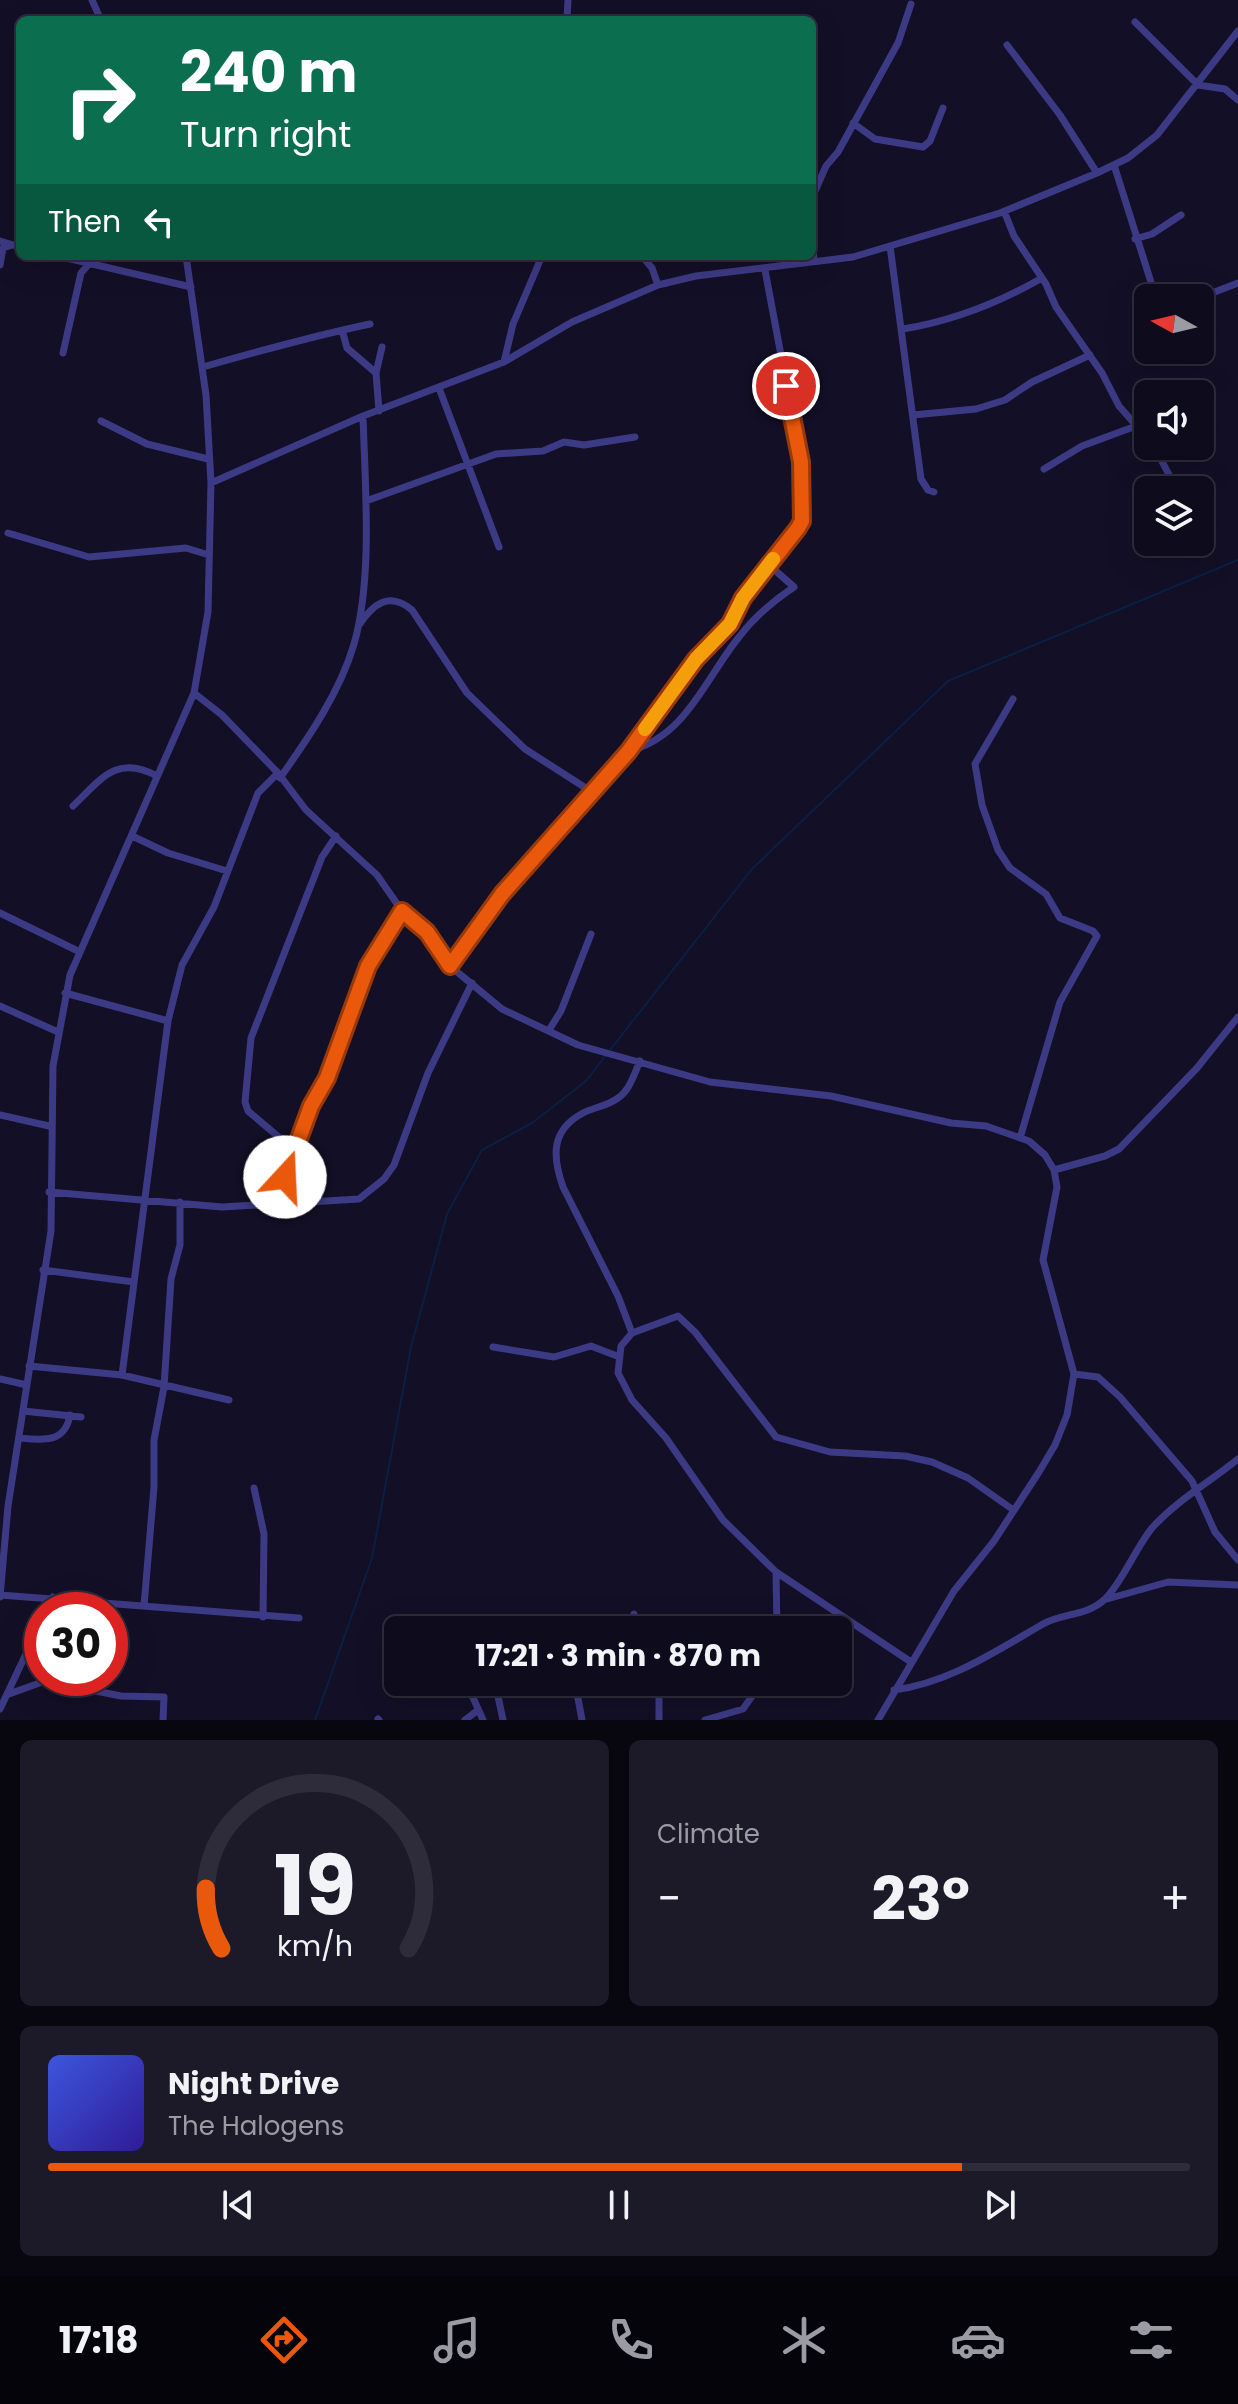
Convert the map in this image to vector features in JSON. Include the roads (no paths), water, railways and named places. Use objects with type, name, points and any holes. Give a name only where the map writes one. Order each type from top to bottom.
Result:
[{"type":"street","points":[[816,191],[898,43],[911,4]]},
{"type":"street","points":[[1135,22],[1198,85],[1225,89],[1238,100]]},
{"type":"street","points":[[211,483],[363,416],[504,362],[572,322],[658,285],[696,276],[853,257],[1004,211],[1097,173],[1157,135],[1238,31]]},
{"type":"street","points":[[1007,45],[1060,115],[1097,173]]},
{"type":"street","points":[[853,123],[875,139],[923,147],[930,141],[943,108]]},
{"type":"street","points":[[1114,165],[1151,284]]},
{"type":"street","points":[[1004,211],[1014,236],[1042,278],[1056,307],[1090,355],[1119,406],[1134,424]]},
{"type":"street","points":[[1135,239],[1152,234],[1181,215]]},
{"type":"street","points":[[0,241],[16,246]]},
{"type":"street","points":[[0,265],[3,248],[16,246]]},
{"type":"street","points":[[890,246],[921,479],[928,490],[934,492]]},
{"type":"street","points":[[74,260],[191,287]]},
{"type":"street","points":[[24,1596],[0,1596],[4,1505],[19,1438],[51,1231],[49,1126],[65,993],[80,952],[194,693],[208,612],[211,483],[203,367],[187,260]]},
{"type":"street","points":[[504,362],[513,324],[540,260]]},
{"type":"street","points":[[645,260],[658,285]]},
{"type":"street","points":[[63,353],[81,273],[89,264]]},
{"type":"street","points":[[450,966],[502,894],[628,752],[696,659],[730,624],[743,598],[802,521],[802,471],[765,270]]},
{"type":"street","points":[[903,329],[954,317],[1015,294],[1042,278]]},
{"type":"street","points":[[1214,292],[1238,283]]},
{"type":"street","points":[[203,367],[370,324]]},
{"type":"street","points":[[342,330],[347,348],[376,373]]},
{"type":"street","points":[[379,411],[376,373],[382,347]]},
{"type":"street","points":[[913,415],[976,409],[1005,400],[1032,382],[1090,355]]},
{"type":"street","points":[[439,388],[499,547]]},
{"type":"street","points":[[122,1375],[168,1021],[182,965],[214,907],[258,793],[279,776],[324,712],[348,660],[358,627],[366,501],[363,416]]},
{"type":"street","points":[[101,421],[147,444],[208,459]]},
{"type":"street","points":[[1044,469],[1082,446],[1134,427]]},
{"type":"street","points":[[366,501],[496,454],[543,451],[564,442],[584,445],[635,437]]},
{"type":"street","points":[[8,533],[42,545],[101,558],[186,548],[209,555]]},
{"type":"street","points":[[628,752],[645,747],[681,720],[747,627],[794,587],[769,565]]},
{"type":"street","points":[[358,627],[381,602],[390,599],[401,601],[412,610],[467,693],[525,749],[592,792]]},
{"type":"street","points":[[194,693],[222,715],[306,810],[377,875],[402,911],[427,932],[450,966],[502,1009],[578,1045],[710,1082],[831,1096],[951,1123],[986,1126],[1020,1138],[1045,1155],[1054,1170],[1057,1187],[1043,1260],[1074,1374],[1067,1415],[1055,1445],[994,1541],[954,1591],[878,1720]]},
{"type":"street","points":[[1013,699],[975,764],[988,826],[1010,868],[1046,894],[1060,918],[1093,931],[1097,936],[1060,1002],[1020,1138]]},
{"type":"street","points":[[73,806],[100,780],[123,766],[142,768],[157,776]]},
{"type":"street","points":[[132,836],[168,853],[227,871]]},
{"type":"street","points":[[294,1150],[248,1111],[245,1102],[249,1051],[322,857],[336,836]]},
{"type":"street","points":[[275,1203],[294,1150],[327,1078],[368,966],[402,911]]},
{"type":"street","points":[[0,913],[80,952]]},
{"type":"street","points":[[549,1030],[561,1011],[591,934]]},
{"type":"street","points":[[49,1192],[222,1207],[359,1199],[384,1179],[403,1144],[428,1073],[472,983]]},
{"type":"street","points":[[65,993],[168,1021]]},
{"type":"street","points":[[0,1006],[58,1032]]},
{"type":"street","points":[[1054,1170],[1119,1149],[1197,1068],[1238,1017]]},
{"type":"street","points":[[632,1333],[618,1296],[563,1187],[556,1169],[555,1147],[556,1138],[564,1127],[582,1113],[618,1099],[628,1088],[640,1061]]},
{"type":"street","points":[[0,1115],[49,1126]]},
{"type":"street","points":[[144,1606],[154,1487],[154,1440],[164,1387],[171,1279],[180,1245],[180,1202]]},
{"type":"street","points":[[43,1270],[134,1282]]},
{"type":"street","points":[[911,1662],[776,1572],[723,1520],[666,1438],[632,1400],[618,1373],[617,1356],[632,1333],[678,1316],[695,1332],[776,1437],[830,1452],[905,1456],[932,1462],[968,1478],[1012,1509]]},
{"type":"street","points":[[493,1347],[554,1357],[591,1346],[617,1356]]},
{"type":"street","points":[[29,1366],[122,1375],[229,1400]]},
{"type":"street","points":[[1074,1374],[1098,1377],[1120,1397],[1195,1489],[1215,1532],[1238,1560]]},
{"type":"street","points":[[0,1379],[27,1385]]},
{"type":"street","points":[[23,1411],[81,1417]]},
{"type":"street","points":[[19,1438],[53,1440],[62,1435],[70,1415]]},
{"type":"street","points":[[1105,1599],[1152,1528],[1195,1489],[1238,1459]]},
{"type":"street","points":[[254,1488],[264,1534],[263,1617]]},
{"type":"street","points":[[776,1572],[777,1616]]},
{"type":"street","points":[[894,1690],[920,1687],[993,1656],[1046,1622],[1073,1617],[1105,1599],[1168,1582],[1238,1585]]},
{"type":"street","points":[[128,1604],[299,1618]]},
{"type":"street","points":[[0,1709],[24,1660]]},
{"type":"street","points":[[9,1694],[24,1688]]},
{"type":"street","points":[[121,1696],[164,1697],[163,1720]]},
{"type":"street","points":[[472,1696],[483,1720]]},
{"type":"street","points":[[498,1696],[503,1720]]},
{"type":"street","points":[[578,1696],[582,1720]]},
{"type":"street","points":[[659,1696],[659,1720]]},
{"type":"street","points":[[705,1720],[743,1709],[752,1696]]},
{"type":"street","points":[[465,1720],[478,1710]]},
{"type":"waterway","points":[[610,1050],[752,869],[948,681],[1238,560]]},
{"type":"waterway","points":[[315,1720],[372,1558],[411,1347],[447,1214],[482,1150],[532,1123],[586,1081],[606,1055]]}]
